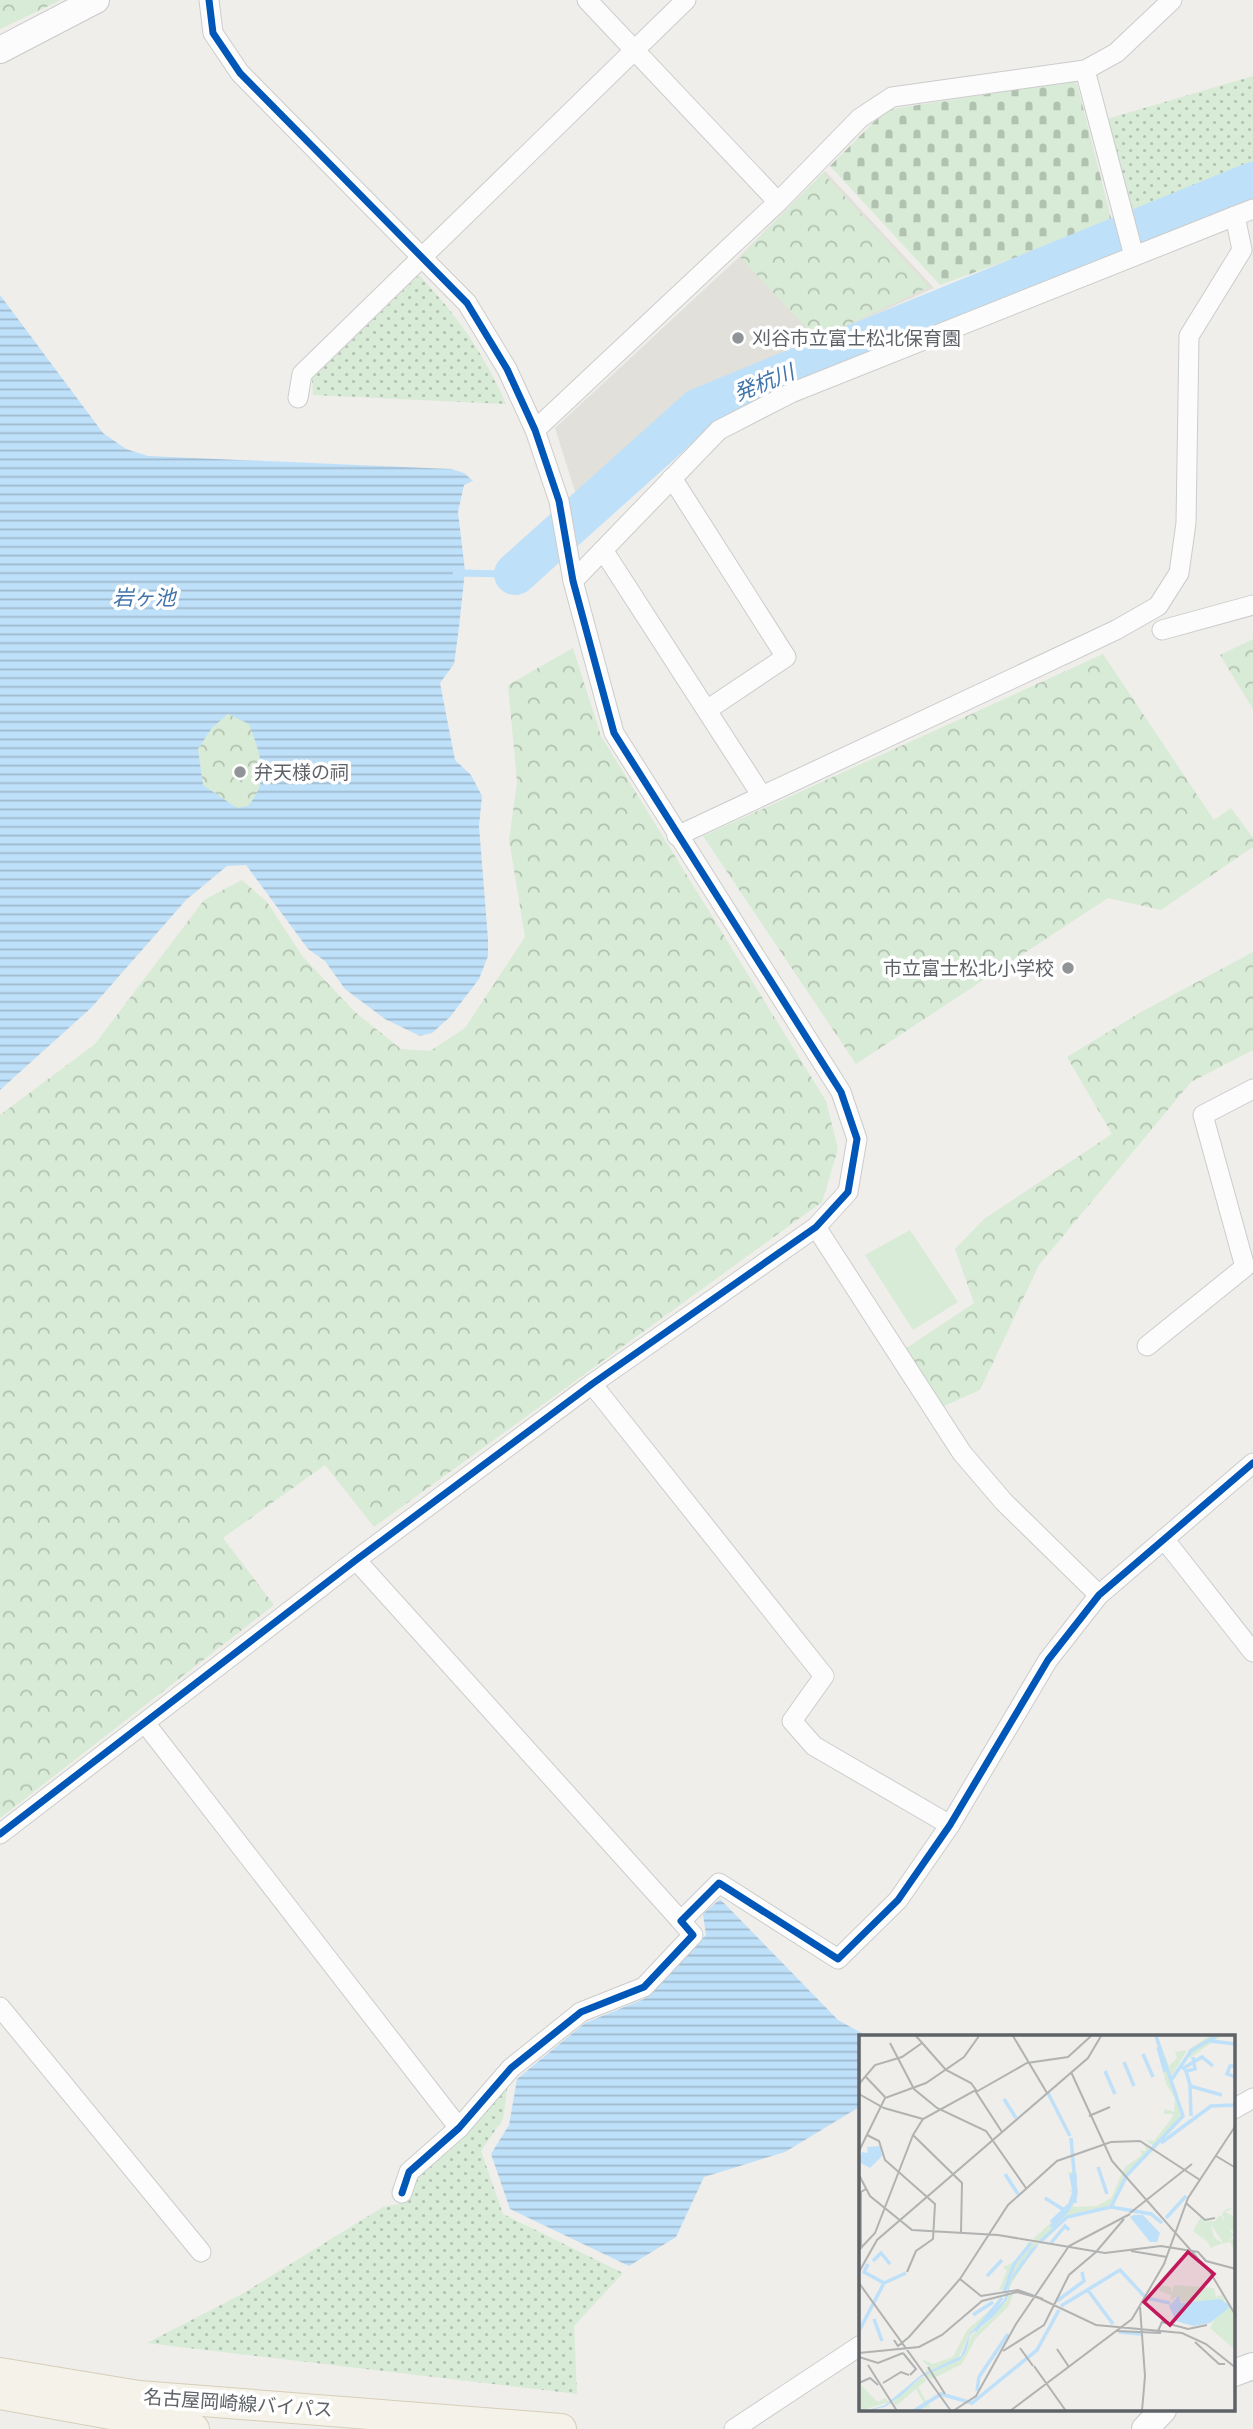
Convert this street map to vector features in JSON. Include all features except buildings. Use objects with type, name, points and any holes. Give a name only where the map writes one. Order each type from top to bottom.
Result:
[{"type":"main road","name":"名古屋岡崎線バイパス","points":[[0,2373],[139,2396],[561,2429]]},
{"type":"main road","name":"名古屋岡崎線バイパス","points":[[0,2394],[194,2429]]},
{"type":"street","points":[[0,50],[96,0]]},
{"type":"street","points":[[0,1834],[356,1560],[593,1384],[816,1227],[848,1192],[858,1139],[841,1092],[614,733],[573,581],[559,501],[535,429],[507,369],[467,303],[240,73],[213,33],[209,0]]},
{"type":"street","points":[[587,0],[778,202]]},
{"type":"street","points":[[298,398],[302,374],[686,0]]},
{"type":"street","points":[[535,429],[778,202],[860,118],[892,97],[1085,70],[1116,53],[1172,0]]},
{"type":"street","points":[[1085,70],[1133,256]]},
{"type":"street","points":[[573,581],[719,430],[791,393],[1244,213],[1242,250],[1189,335],[1186,523],[1179,573],[1158,606],[1116,630],[677,836]]},
{"type":"street","points":[[671,478],[786,657],[707,710]]},
{"type":"street","points":[[603,550],[762,796]]},
{"type":"street","points":[[1162,630],[1253,605]]},
{"type":"street","points":[[1147,1346],[1245,1267],[1203,1115],[1253,1089]]},
{"type":"street","points":[[816,1227],[962,1453],[1004,1502],[1099,1595]]},
{"type":"street","points":[[593,1384],[824,1676],[792,1721],[814,1746],[950,1825]]},
{"type":"street","points":[[681,1920],[719,1883],[838,1959],[898,1900],[950,1825],[1048,1660],[1099,1595],[1253,1462]]},
{"type":"street","points":[[1164,1539],[1253,1652]]},
{"type":"street","points":[[356,1560],[693,1935],[644,1987],[581,2012],[511,2068],[459,2128],[409,2172],[401,2193]]},
{"type":"street","points":[[145,1723],[459,2128]]},
{"type":"street","points":[[0,2007],[201,2252]]},
{"type":"street","points":[[1236,2108],[1253,2098]]},
{"type":"street","points":[[734,2429],[859,2345]]},
{"type":"street","points":[[1236,2372],[1253,2366]]},
{"type":"street","points":[[1145,2429],[1161,2412]]},
{"type":"shaded area","name":"刈谷市立富士松北保育園","points":[[825,171],[934,288],[712,387],[577,498],[555,428],[737,259]]},
{"type":"green space","points":[[0,0],[61,0],[0,29]]},
{"type":"green space","points":[[1253,76],[1253,165],[1131,216],[1107,119]]},
{"type":"green space","points":[[1076,80],[1112,222],[940,285],[830,166],[886,110]]},
{"type":"green space","points":[[823,173],[929,287],[817,339],[740,257]]},
{"type":"green space","points":[[419,275],[468,336],[489,369],[506,404],[313,395],[312,379]]},
{"type":"green space","points":[[1253,639],[1253,709],[1220,655]]},
{"type":"green space","points":[[573,648],[601,736],[826,1101],[838,1149],[822,1202],[374,1527],[325,1465],[223,1538],[274,1605],[0,1818],[0,1115],[95,1044],[204,900],[242,880],[267,902],[303,957],[355,1012],[401,1049],[430,1051],[465,1028],[525,937],[509,840],[517,782],[508,685]]},
{"type":"green space","points":[[1103,654],[1214,820],[1231,808],[1253,838],[1253,847],[1161,910],[1108,898],[856,1064],[703,836]]},
{"type":"green space","points":[[228,714],[249,723],[261,766],[255,797],[248,807],[237,809],[203,785],[198,749],[212,728]]},
{"type":"green space","points":[[1253,952],[1253,1050],[1191,1082],[1039,1265],[980,1390],[942,1407],[905,1349],[974,1303],[955,1249],[984,1219],[1112,1134],[1067,1057],[1141,1012]]},
{"type":"green space","points":[[910,1230],[958,1302],[913,1330],[865,1255]]},
{"type":"green space","points":[[508,2083],[503,2119],[481,2151],[503,2214],[623,2273],[574,2326],[577,2394],[147,2343],[242,2294],[383,2207],[408,2202],[418,2178],[464,2138]]},
{"type":"water","name":"岩ヶ池","points":[[0,295],[103,433],[126,449],[148,456],[451,469],[464,473],[473,481],[464,485],[458,512],[465,571],[454,664],[440,683],[455,760],[471,775],[482,796],[479,826],[488,956],[479,979],[450,1017],[432,1033],[420,1036],[385,1019],[345,989],[325,961],[308,949],[246,865],[227,866],[186,900],[91,1008],[0,1090]],"holes":[[[228,714],[249,724],[260,756],[261,776],[255,796],[248,806],[237,808],[203,785],[198,749],[212,728]]]},
{"type":"water","points":[[720,1899],[838,2020],[865,2035],[859,2035],[859,2107],[785,2152],[704,2177],[676,2237],[629,2266],[510,2209],[491,2154],[509,2125],[517,2079],[585,2023],[644,1999],[706,1935],[703,1914]]},
{"type":"waterway","name":"発杭川","points":[[515,574],[699,409],[1253,183]]},
{"type":"waterway","points":[[456,573],[515,574]]},
{"type":"cycle path","points":[[0,1834],[356,1560],[592,1384],[816,1227],[848,1192],[857,1139],[841,1092],[614,733],[573,581],[559,501],[535,430],[507,369],[467,303],[240,73],[213,33],[209,0]]},
{"type":"cycle path","points":[[402,2193],[409,2172],[459,2128],[511,2068],[581,2012],[644,1987],[693,1935],[681,1921],[719,1883],[838,1959],[898,1900],[950,1825],[1048,1660],[1099,1595],[1253,1463]]},
{"type":"place","name":"刈谷市立富士松北保育園","points":[[738,338]]},
{"type":"place","name":"弁天様の祠","points":[[240,772]]},
{"type":"place","name":"市立富士松北小学校","points":[[1068,968]]}]
